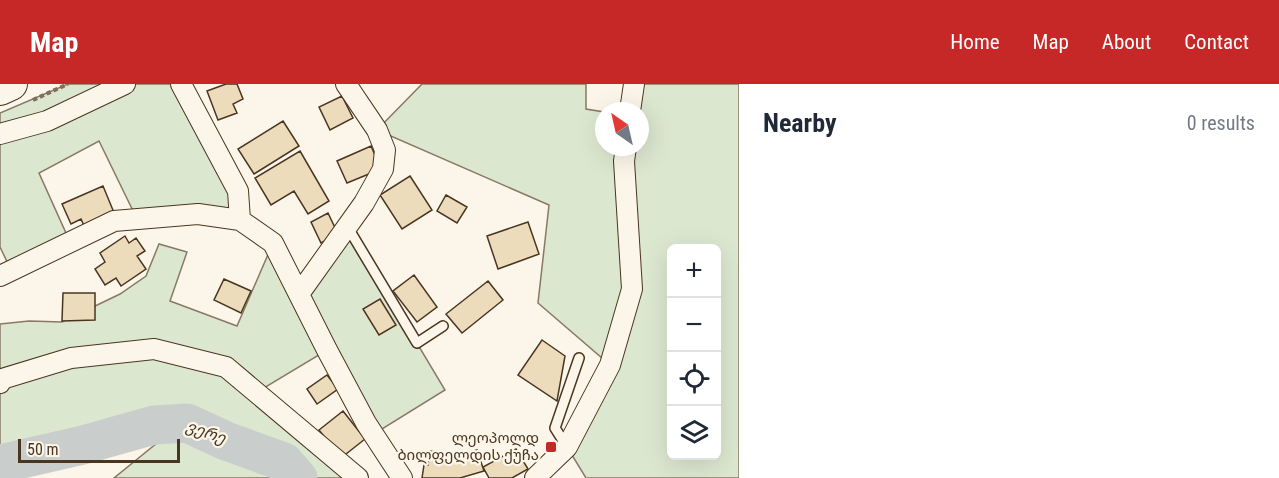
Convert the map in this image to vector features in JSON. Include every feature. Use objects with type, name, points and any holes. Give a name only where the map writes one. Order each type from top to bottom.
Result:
[{"type":"main road","points":[[0,89],[11,84]]},
{"type":"street","points":[[0,134],[47,120],[125,84]]},
{"type":"street","points":[[181,84],[238,191],[240,220]]},
{"type":"street","points":[[299,294],[364,203],[383,169],[385,150],[377,130],[346,84]]},
{"type":"street","points":[[631,102],[634,84]]},
{"type":"street","points":[[535,478],[567,447],[610,364],[632,289],[625,156]]},
{"type":"street","points":[[0,276],[114,221],[198,214],[240,220],[273,243],[366,423],[402,478]]},
{"type":"street","points":[[0,382],[71,358],[154,349],[226,367],[358,478]]},
{"type":"lane","points":[[347,226],[417,343],[443,326]]},
{"type":"lane","points":[[567,447],[555,428],[579,358]]},
{"type":"green space","points":[[68,84],[181,84],[238,191],[240,220],[137,219],[99,141],[39,173],[70,242],[11,270],[0,247],[0,113]]},
{"type":"green space","points":[[422,84],[586,84],[586,109],[595,110],[595,156],[649,156],[649,102],[631,102],[634,84],[739,84],[739,478],[586,478],[567,447],[610,365],[538,303],[549,205],[377,130]]},
{"type":"green space","points":[[347,226],[445,390],[374,434],[327,350],[257,392],[358,478],[311,478],[296,459],[187,411],[138,421],[115,441],[71,465],[16,478],[0,478],[0,324],[29,321],[62,322],[120,294],[146,276],[159,244],[187,252],[170,301],[237,326],[273,243],[299,294]]},
{"type":"green space","points":[[162,439],[201,440],[240,455],[282,478],[114,478]]},
{"type":"building","points":[[226,84],[237,84],[243,99],[233,104],[237,113],[218,120],[207,91]]},
{"type":"building","points":[[342,96],[353,118],[330,130],[319,107]]},
{"type":"building","points":[[283,121],[299,146],[254,174],[238,149]]},
{"type":"building","points":[[371,146],[381,169],[347,183],[337,161]]},
{"type":"building","points":[[300,151],[329,201],[308,214],[294,191],[271,205],[255,178]]},
{"type":"building","points":[[410,176],[432,210],[402,229],[380,195]]},
{"type":"building","points":[[103,186],[115,215],[85,228],[81,219],[71,224],[62,204]]},
{"type":"building","points":[[446,195],[467,207],[457,223],[437,211]]},
{"type":"building","points":[[328,213],[338,234],[321,243],[311,222]]},
{"type":"building","points":[[528,222],[539,254],[498,269],[487,236]]},
{"type":"building","points":[[125,236],[129,243],[136,238],[145,251],[137,256],[146,269],[121,286],[116,278],[105,285],[95,269],[105,262],[100,253]]},
{"type":"building","points":[[414,275],[437,307],[417,322],[393,291]]},
{"type":"building","points":[[224,279],[251,291],[241,313],[214,300]]},
{"type":"building","points":[[488,281],[503,300],[462,333],[446,314]]},
{"type":"building","points":[[63,293],[95,293],[95,320],[62,321]]},
{"type":"building","points":[[380,299],[396,325],[379,335],[363,309]]},
{"type":"building","points":[[542,340],[565,356],[557,401],[518,375]]},
{"type":"building","points":[[327,375],[338,389],[317,404],[307,389]]},
{"type":"building","points":[[343,411],[365,439],[341,458],[319,430]]},
{"type":"building","points":[[516,449],[528,469],[512,478],[489,478],[483,467]]},
{"type":"building","points":[[477,450],[484,471],[460,478],[422,478],[424,465],[428,465],[430,451],[445,453],[444,460]]},
{"type":"waterway","name":"ვერე","points":[[0,464],[83,445],[154,425],[187,423],[226,441],[284,462],[298,478]]},
{"type":"place","name":"ლეოპოლდ ბილფელდის ქუჩა","points":[[551,447]]}]
